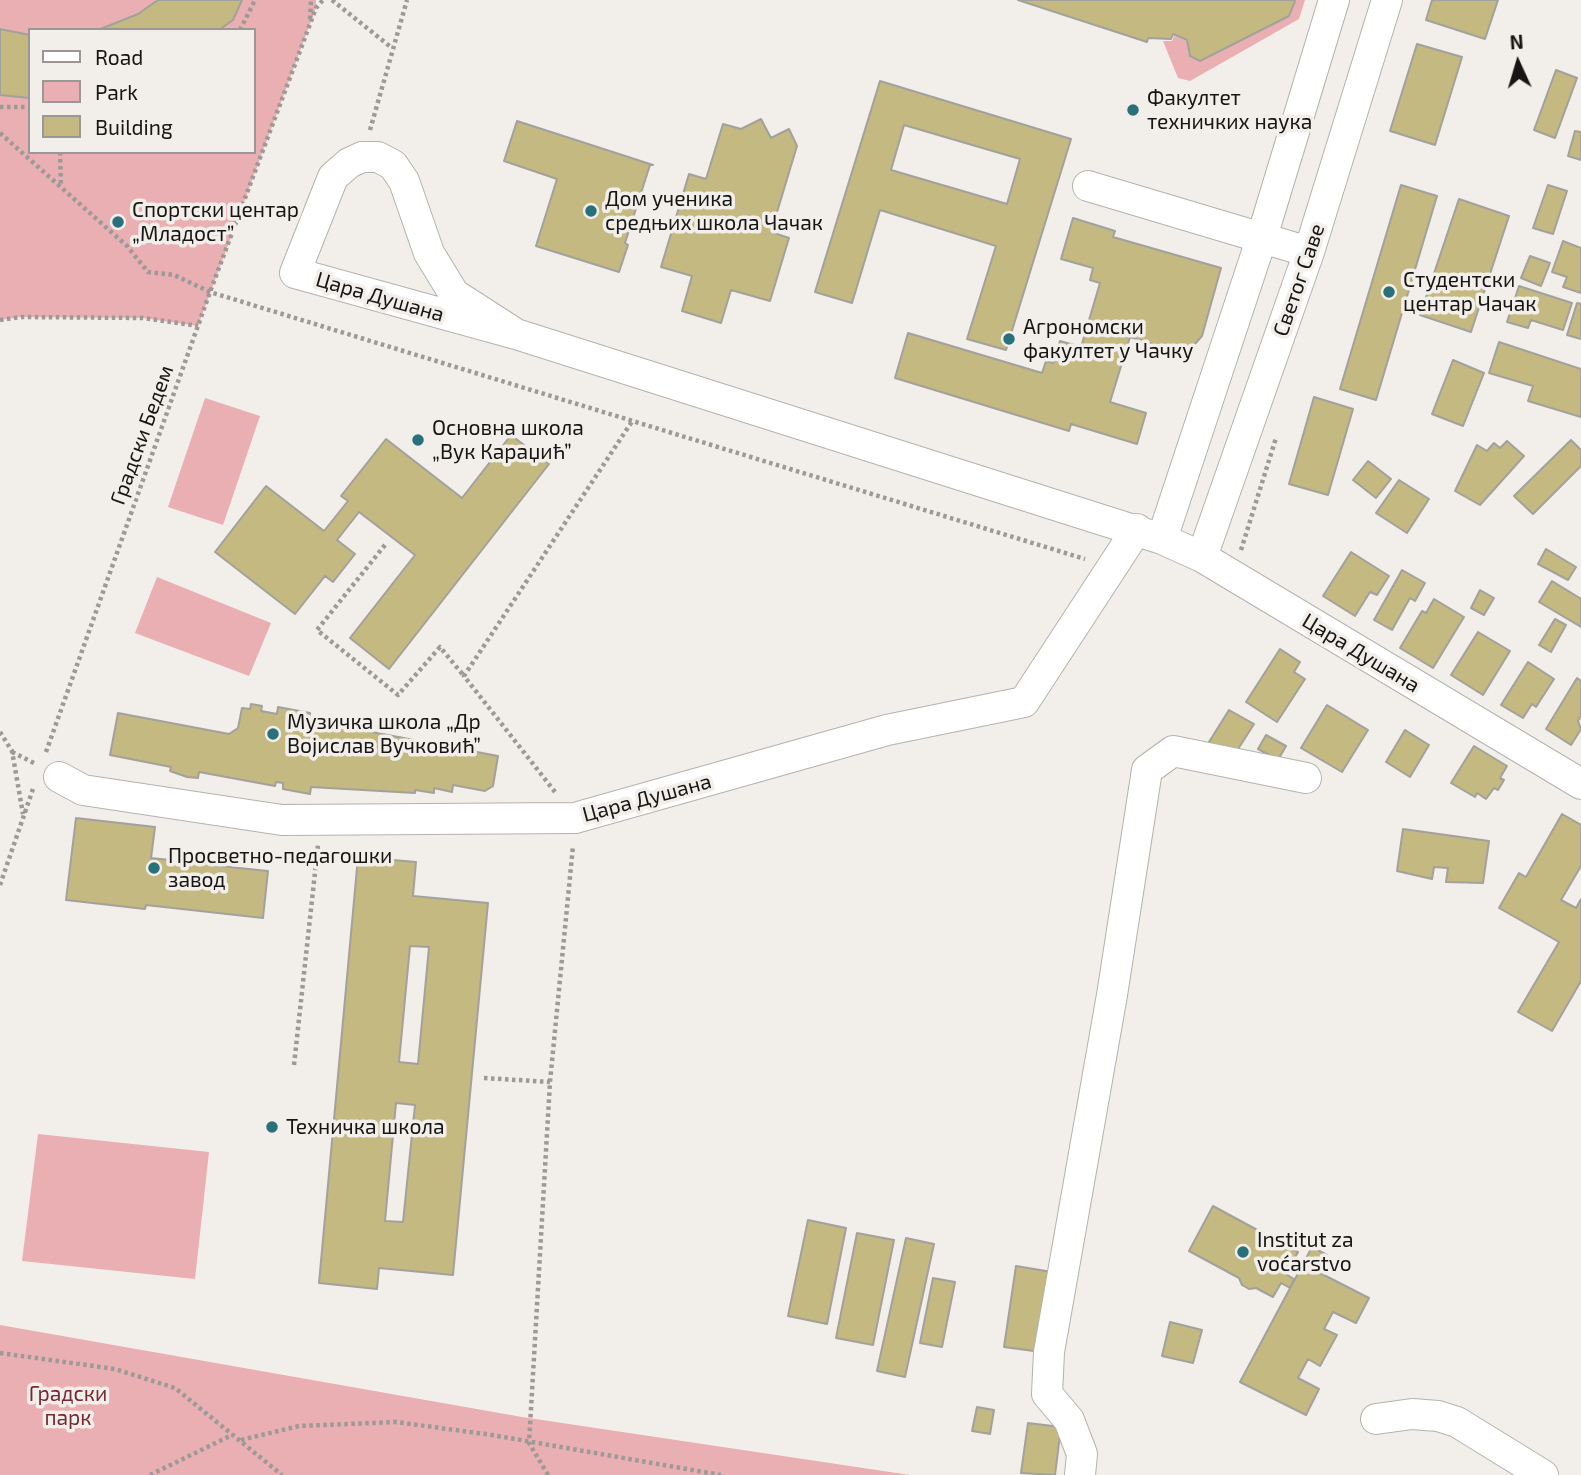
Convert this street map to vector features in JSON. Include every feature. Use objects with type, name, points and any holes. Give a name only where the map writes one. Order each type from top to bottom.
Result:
[{"type":"street","points":[[1150,534],[1262,237],[1335,0]]},
{"type":"street","name":"Светог Саве","points":[[1202,557],[1309,252],[1387,0]]},
{"type":"street","name":"Цара Душана","points":[[516,334],[454,294],[429,253],[393,165],[378,157],[362,157],[349,163],[333,177],[295,273],[516,334],[1150,534],[1202,557],[1581,784]]},
{"type":"street","points":[[1088,186],[1309,252]]},
{"type":"street","name":"Цара Душана","points":[[45,769],[83,790],[282,820],[575,818],[887,730],[1024,702],[1112,568],[1150,534]]},
{"type":"street","points":[[1080,1475],[1082,1454],[1069,1420],[1047,1394],[1049,1352],[1112,995],[1147,770],[1174,751],[1306,778]]},
{"type":"street","points":[[1376,1419],[1412,1414],[1438,1416],[1457,1422],[1543,1475]]},
{"type":"path","points":[[241,28],[255,0]]},
{"type":"path","points":[[309,27],[311,0]]},
{"type":"path","name":"Градски Бедем","points":[[0,885],[23,816],[45,769],[210,292],[316,8],[323,0]]},
{"type":"path","points":[[332,0],[392,48]]},
{"type":"path","points":[[362,157],[407,0]]},
{"type":"path","points":[[0,107],[28,107]]},
{"type":"path","points":[[0,133],[127,246],[148,272],[174,275],[210,292],[633,419],[1112,568]]},
{"type":"path","points":[[60,154],[61,187]]},
{"type":"path","points":[[0,320],[21,317],[143,318],[198,326]]},
{"type":"path","points":[[464,676],[633,419]]},
{"type":"path","points":[[385,545],[317,630],[398,695],[440,647],[575,818],[550,1082],[529,1443],[548,1475]]},
{"type":"path","points":[[0,732],[12,751],[23,816]]},
{"type":"path","points":[[12,751],[45,769]]},
{"type":"path","points":[[294,1065],[321,820]]},
{"type":"path","points":[[484,1078],[550,1082]]},
{"type":"path","points":[[0,1353],[115,1369],[175,1388],[282,1475]]},
{"type":"path","points":[[241,1440],[299,1426],[369,1421],[418,1424],[721,1475]]},
{"type":"path","points":[[149,1475],[232,1436]]},
{"type":"green space","name":"Спортски центар „Младост”","points":[[0,0],[316,0],[316,8],[198,326],[143,318],[21,317],[0,320]]},
{"type":"green space","points":[[1295,0],[1305,0],[1299,19],[1190,81],[1178,78],[1163,41],[1172,41],[1174,36],[1187,41],[1189,56],[1200,62],[1290,16]]},
{"type":"green space","points":[[205,398],[260,416],[223,525],[168,507]]},
{"type":"green space","points":[[157,577],[271,623],[249,676],[135,633]]},
{"type":"green space","points":[[38,1134],[209,1152],[195,1279],[22,1261]]},
{"type":"green space","name":"Градски парк","points":[[0,1325],[522,1417],[910,1475],[0,1475]]},
{"type":"building","points":[[158,0],[242,0],[233,20],[222,28],[103,28],[138,14]]},
{"type":"building","points":[[1018,0],[1295,1],[1289,16],[1200,61],[1190,56],[1187,40],[1173,34],[1171,39],[1148,38],[1147,42]]},
{"type":"building","points":[[1432,0],[1498,0],[1485,39],[1426,20]]},
{"type":"building","points":[[0,29],[28,35],[28,98],[0,95]]},
{"type":"building","points":[[1417,44],[1462,57],[1435,145],[1390,131]]},
{"type":"building","points":[[1556,70],[1577,78],[1555,138],[1534,130]]},
{"type":"building","points":[[880,81],[1071,139],[1006,350],[967,339],[996,246],[880,210],[852,303],[815,292]],"holes":[[[904,125],[1020,159],[1007,204],[891,170]]]},
{"type":"building","points":[[761,119],[771,138],[789,129],[797,146],[771,232],[789,238],[770,301],[731,290],[721,323],[682,311],[692,276],[661,267],[689,174],[706,179],[723,124],[741,129]]},
{"type":"building","name":"Дом ученика средњих школа Чачак","points":[[517,121],[653,165],[650,165],[625,243],[628,245],[619,272],[536,246],[557,179],[504,161]]},
{"type":"building","points":[[1575,131],[1581,132],[1581,160],[1568,156]]},
{"type":"building","name":"Студентски центар Чачак","points":[[1401,185],[1437,196],[1376,400],[1340,389]]},
{"type":"building","points":[[1548,185],[1567,191],[1553,234],[1533,228]]},
{"type":"building","points":[[1459,199],[1509,216],[1471,332],[1420,315]]},
{"type":"building","points":[[1073,218],[1115,231],[1113,237],[1221,268],[1202,336],[1186,354],[1130,337],[1110,402],[1146,413],[1137,444],[1071,424],[1069,431],[895,378],[908,333],[1042,373],[1046,361],[1053,363],[1060,341],[1081,347],[1100,283],[1090,280],[1093,268],[1061,259]]},
{"type":"building","points":[[1563,241],[1581,248],[1581,293],[1563,287],[1567,277],[1552,272]]},
{"type":"building","points":[[1530,256],[1550,263],[1541,286],[1521,278]]},
{"type":"building","points":[[1519,286],[1572,303],[1563,330],[1531,320],[1528,328],[1507,322]]},
{"type":"building","points":[[1577,303],[1581,304],[1581,339],[1567,335]]},
{"type":"building","points":[[1499,342],[1581,369],[1581,417],[1528,401],[1533,386],[1489,373]]},
{"type":"building","points":[[1453,360],[1484,373],[1463,426],[1432,414]]},
{"type":"building","points":[[1314,397],[1353,409],[1328,495],[1289,484]]},
{"type":"building","name":"Основна школа „Вук Караџић”","points":[[511,435],[549,464],[389,669],[350,638],[415,555],[359,512],[337,540],[355,554],[333,582],[325,576],[295,614],[215,552],[266,486],[324,531],[348,501],[341,496],[386,439],[462,498]]},
{"type":"building","points":[[1571,440],[1581,450],[1581,466],[1533,514],[1514,496]]},
{"type":"building","points":[[1507,441],[1524,456],[1480,505],[1455,491],[1477,445],[1487,451],[1494,443],[1500,448]]},
{"type":"building","points":[[1368,461],[1391,479],[1376,498],[1353,480]]},
{"type":"building","points":[[1399,480],[1429,499],[1407,533],[1376,513]]},
{"type":"building","points":[[1546,549],[1576,567],[1568,580],[1538,564]]},
{"type":"building","points":[[1351,552],[1389,576],[1377,595],[1370,592],[1355,616],[1323,596]]},
{"type":"building","points":[[1402,570],[1425,583],[1415,601],[1410,598],[1392,630],[1374,620]]},
{"type":"building","points":[[1552,581],[1581,599],[1581,627],[1539,602]]},
{"type":"building","points":[[1480,590],[1494,598],[1484,615],[1471,608]]},
{"type":"building","points":[[1434,599],[1464,617],[1433,668],[1400,648],[1422,611],[1426,613]]},
{"type":"building","points":[[1555,619],[1566,625],[1551,652],[1539,645]]},
{"type":"building","points":[[1478,632],[1510,651],[1483,695],[1451,675]]},
{"type":"building","points":[[1280,649],[1300,662],[1294,672],[1305,679],[1277,722],[1246,702]]},
{"type":"building","points":[[1528,662],[1554,679],[1536,707],[1532,704],[1523,718],[1501,705]]},
{"type":"building","points":[[1577,678],[1581,681],[1581,716],[1578,721],[1581,729],[1571,745],[1546,729]]},
{"type":"building","name":"Музичка школа „Др Војислав Вучковић”","points":[[251,704],[262,706],[261,711],[277,714],[278,707],[310,713],[309,720],[498,756],[493,786],[485,791],[453,785],[452,792],[434,788],[434,793],[311,787],[310,794],[283,789],[283,783],[276,782],[275,786],[199,772],[198,778],[187,777],[170,771],[171,767],[110,755],[118,713],[229,734],[238,728],[242,708],[250,709]]},
{"type":"building","points":[[1327,705],[1368,730],[1342,772],[1301,748]]},
{"type":"building","points":[[1229,710],[1254,724],[1233,757],[1209,742]]},
{"type":"building","points":[[1405,730],[1429,745],[1410,777],[1386,762]]},
{"type":"building","points":[[1266,735],[1286,746],[1278,760],[1258,749]]},
{"type":"building","points":[[1474,746],[1507,766],[1500,778],[1504,780],[1498,790],[1494,788],[1486,799],[1477,793],[1475,797],[1451,783]]},
{"type":"building","points":[[1562,814],[1581,825],[1581,866],[1561,900],[1576,908],[1581,899],[1581,981],[1552,1031],[1518,1012],[1559,942],[1499,908],[1519,873],[1526,877]]},
{"type":"building","name":"Просветно-педагошки завод","points":[[76,818],[155,827],[151,858],[188,862],[189,856],[211,858],[210,865],[268,871],[263,918],[146,905],[145,909],[66,900]]},
{"type":"building","points":[[1403,829],[1489,841],[1483,883],[1446,882],[1448,868],[1434,867],[1432,879],[1397,871]]},
{"type":"building","points":[[358,857],[416,862],[413,896],[488,903],[453,1275],[379,1268],[377,1289],[319,1283]],"holes":[[[410,946],[429,947],[418,1064],[399,1062]],[[396,1103],[415,1105],[403,1222],[385,1221]]]},
{"type":"building","name":"Institut za voćarstvo","points":[[1213,1206],[1298,1252],[1286,1274],[1294,1279],[1290,1288],[1281,1283],[1273,1297],[1256,1288],[1249,1289],[1242,1285],[1239,1278],[1189,1251]]},
{"type":"building","points":[[808,1220],[846,1228],[827,1324],[788,1316]]},
{"type":"building","points":[[857,1233],[894,1240],[873,1345],[836,1338]]},
{"type":"building","points":[[906,1238],[934,1244],[905,1377],[877,1371]]},
{"type":"building","points":[[1312,1247],[1327,1255],[1318,1272],[1369,1298],[1356,1323],[1333,1312],[1324,1329],[1337,1335],[1320,1366],[1308,1359],[1298,1378],[1319,1389],[1306,1415],[1240,1382]]},
{"type":"building","points":[[1016,1266],[1052,1272],[1041,1352],[1004,1347]]},
{"type":"building","points":[[933,1278],[955,1282],[942,1347],[920,1343]]},
{"type":"building","points":[[1170,1322],[1202,1330],[1193,1363],[1162,1356]]},
{"type":"building","points":[[977,1407],[994,1410],[990,1434],[972,1431]]},
{"type":"building","points":[[1028,1423],[1061,1427],[1055,1475],[1021,1473]]},
{"type":"place","name":"Факултет техничких наука","points":[[1133,110]]},
{"type":"place","name":"Дом ученика средњих школа Чачак","points":[[591,211]]},
{"type":"place","name":"Спортски центар „Младост”","points":[[118,222]]},
{"type":"place","name":"Студентски центар Чачак","points":[[1389,292]]},
{"type":"place","name":"Агрономски факултет у Чачку","points":[[1009,339]]},
{"type":"place","name":"Основна школа „Вук Караџић”","points":[[418,440]]},
{"type":"place","name":"Музичка школа „Др Војислав Вучковић”","points":[[273,734]]},
{"type":"place","name":"Просветно-педагошки завод","points":[[154,868]]},
{"type":"place","name":"Техничка школа","points":[[272,1127]]},
{"type":"place","name":"Institut za voćarstvo","points":[[1243,1252]]}]
